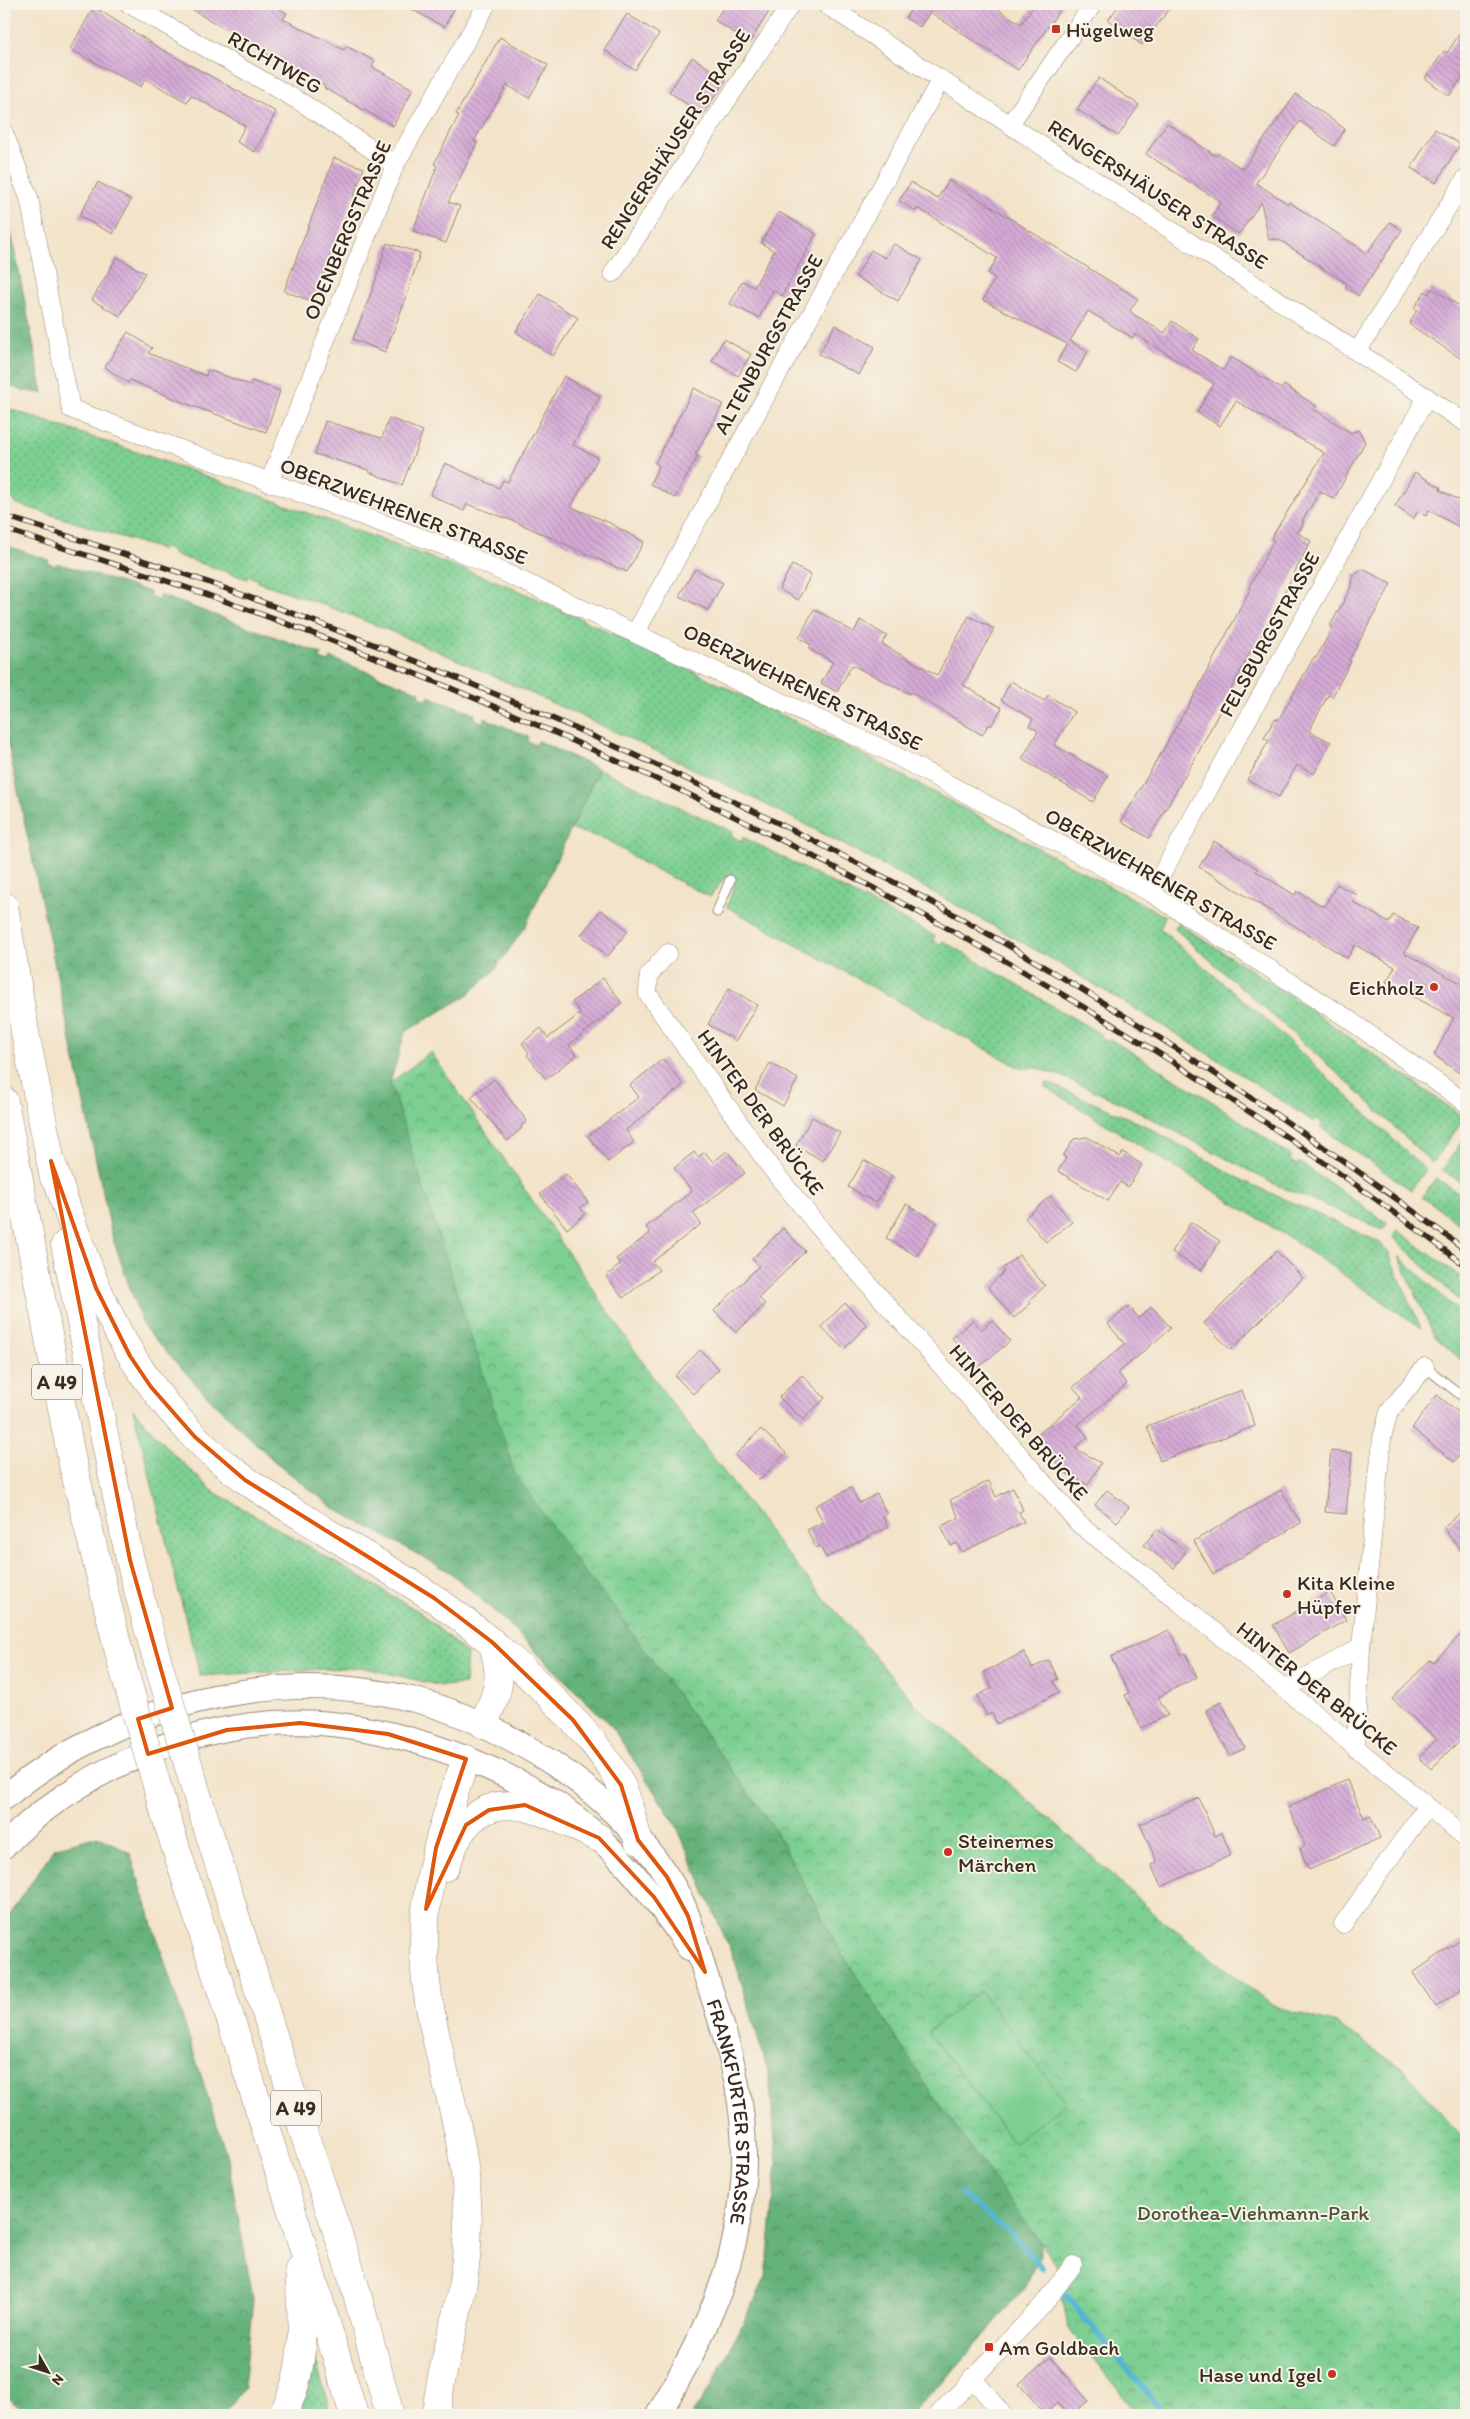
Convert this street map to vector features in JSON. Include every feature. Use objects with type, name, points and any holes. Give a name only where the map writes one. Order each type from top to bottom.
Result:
[{"type":"highway","name":"A 49","points":[[4,906],[24,1032],[51,1161],[59,1216],[130,1560],[199,1802],[304,2136],[352,2276],[390,2415]]},
{"type":"highway","name":"A 49","points":[[4,1101],[72,1461],[120,1660],[165,1814],[296,2224],[354,2415]]},
{"type":"highway","points":[[51,1161],[78,1241],[111,1322],[130,1356],[172,1413],[201,1443],[245,1480],[434,1598],[492,1642],[549,1695],[598,1749],[621,1785],[638,1840]]},
{"type":"highway","points":[[483,1724],[497,1692],[500,1676],[499,1664],[492,1642]]},
{"type":"highway","points":[[436,2415],[446,2353],[462,2292],[467,2237],[467,2198],[464,2167],[451,2094],[429,2002],[424,1940],[426,1910],[436,1848],[466,1758]]},
{"type":"highway","points":[[426,1910],[458,1836],[477,1816],[489,1810],[502,1806],[525,1805],[536,1808],[599,1838]]},
{"type":"highway","points":[[282,2415],[293,2392],[302,2350],[303,2328],[296,2224]]},
{"type":"main road","points":[[4,1798],[48,1765],[115,1728],[181,1705],[229,1694],[292,1687],[351,1688],[414,1700],[483,1724],[555,1764],[590,1791],[654,1859],[679,1897],[698,1942],[705,1972]]},
{"type":"main road","points":[[4,1846],[36,1817],[96,1777],[163,1748],[227,1730],[280,1723],[321,1723],[350,1726],[412,1740],[466,1758],[540,1793],[577,1819],[637,1876],[654,1897],[705,1972]]},
{"type":"main road","points":[[466,1758],[483,1724]]},
{"type":"main road","name":"FRANKFURTER STRASSE","points":[[658,2415],[694,2353],[712,2314],[733,2248],[743,2191],[744,2132],[740,2097],[730,2047],[705,1972]]},
{"type":"street","name":"RICHTWEG","points":[[129,4],[304,104],[394,165]]},
{"type":"street","name":"ODENBERGSTRASSE","points":[[269,482],[394,165],[487,4]]},
{"type":"street","name":"RENGERSHÄUSER STRASSE","points":[[612,273],[791,4]]},
{"type":"street","name":"RENGERSHÄUSER STRASSE","points":[[825,4],[1466,423]]},
{"type":"street","points":[[1010,124],[1093,4]]},
{"type":"street","name":"ALTENBURGSTRASSE","points":[[636,632],[925,104],[941,79]]},
{"type":"street","name":"OBERZWEHRENER STRASSE","points":[[4,133],[29,198],[71,409],[458,551],[636,632],[887,751],[1151,893],[1345,1017],[1466,1103]]},
{"type":"street","points":[[1357,352],[1466,178]]},
{"type":"street","name":"FELSBURGSTRASSE","points":[[1151,893],[1427,397]]},
{"type":"street","name":"HINTER DER BRÜCKE","points":[[668,952],[649,975],[648,994],[771,1168],[831,1242],[1079,1524],[1285,1689],[1466,1838]]},
{"type":"street","points":[[1356,1749],[1360,1647],[1382,1438],[1389,1412],[1426,1367]]},
{"type":"street","points":[[1285,1689],[1360,1647]]},
{"type":"street","points":[[1343,1924],[1427,1806]]},
{"type":"street","points":[[938,2415],[972,2377],[1042,2306],[1074,2265]]},
{"type":"street","points":[[972,2377],[1003,2415]]},
{"type":"lane","points":[[717,912],[730,880]]},
{"type":"lane","points":[[1426,1367],[1466,1399]]},
{"type":"highlighted area","points":[[51,1161],[96,1288],[130,1356],[151,1387],[195,1437],[245,1480],[434,1598],[492,1642],[573,1720],[621,1785],[638,1840],[667,1877],[688,1916],[705,1972],[654,1897],[599,1838],[525,1805],[489,1810],[466,1825],[426,1909],[436,1848],[466,1759],[388,1734],[300,1723],[227,1730],[148,1754],[138,1719],[172,1708],[130,1560]]},
{"type":"green space","points":[[4,196],[43,393],[24,391],[4,384]]},
{"type":"green space","points":[[4,407],[195,472],[509,586],[668,659],[864,755],[1165,916],[1160,929],[1264,1018],[1426,1170],[1411,1190],[1320,1127],[1323,1124],[1317,1119],[1314,1122],[1225,1064],[1044,955],[858,852],[764,803],[668,757],[456,659],[337,610],[257,582],[257,579],[248,576],[247,579],[173,554],[173,551],[164,548],[163,550],[14,503],[15,500],[6,497],[4,499]]},
{"type":"green space","points":[[4,545],[49,560],[48,563],[56,566],[57,563],[150,592],[149,596],[158,599],[160,595],[322,654],[320,659],[329,662],[331,658],[420,692],[419,697],[428,700],[429,696],[475,714],[474,719],[483,722],[485,718],[529,737],[527,741],[536,745],[538,741],[599,769],[525,927],[494,971],[465,997],[405,1032],[390,1083],[581,1568],[610,1602],[775,1830],[837,1945],[931,2093],[1040,2241],[1040,2255],[1023,2290],[953,2371],[910,2415],[691,2415],[711,2387],[766,2277],[777,2162],[769,2075],[735,1961],[676,1825],[612,1727],[502,1618],[450,1572],[335,1509],[275,1462],[204,1393],[143,1326],[112,1236],[4,725]]},
{"type":"green space","points":[[599,769],[733,832],[732,836],[741,841],[743,837],[935,936],[933,940],[940,944],[943,941],[1102,1035],[1101,1038],[1108,1042],[1110,1039],[1210,1100],[1291,1156],[1289,1159],[1297,1165],[1299,1162],[1387,1223],[1383,1230],[1272,1183],[1130,1107],[1061,1076],[1034,1067],[1022,1069],[727,907],[735,882],[725,877],[710,897],[641,862],[608,840],[570,829]]},
{"type":"green space","points":[[1177,923],[1275,985],[1465,1118],[1432,1163],[1355,1089],[1174,928]]},
{"type":"green space","name":"Dorothea-Viehmann-Park","points":[[431,1052],[657,1383],[779,1545],[917,1706],[1054,1822],[1158,1917],[1273,2006],[1337,2024],[1403,2069],[1466,2142],[1466,2415],[1138,2415],[1068,2327],[1056,2264],[931,2093],[837,1945],[775,1830],[610,1602],[581,1568],[515,1474],[390,1083]]},
{"type":"green space","points":[[1046,1082],[1144,1125],[1244,1181],[1379,1242],[1388,1252],[1421,1328],[1293,1240],[1044,1086]]},
{"type":"green space","points":[[1466,1136],[1466,1186],[1442,1170]]},
{"type":"green space","points":[[1436,1178],[1466,1197],[1466,1229],[1422,1197]]},
{"type":"green space","points":[[1397,1230],[1461,1277],[1458,1281],[1466,1285],[1466,1307],[1393,1237]]},
{"type":"green space","points":[[1399,1256],[1466,1318],[1466,1364],[1434,1336]]},
{"type":"green space","points":[[133,1409],[168,1449],[213,1491],[420,1612],[467,1654],[465,1684],[442,1686],[361,1667],[200,1676]]},
{"type":"green space","points":[[98,1836],[130,1853],[228,2160],[253,2298],[244,2388],[224,2415],[29,2415],[4,2395],[4,1924],[54,1848]]},
{"type":"green space","points":[[980,1991],[1066,2103],[1014,2143],[928,2032]]},
{"type":"green space","points":[[315,2357],[331,2415],[298,2415],[309,2388],[313,2358]]},
{"type":"building","points":[[183,4],[272,4],[287,13],[283,19],[344,50],[346,46],[375,61],[372,67],[413,89],[393,126],[324,88],[325,86]]},
{"type":"building","points":[[402,4],[457,4],[444,27]]},
{"type":"building","points":[[726,4],[757,4],[769,12],[749,43],[715,20]]},
{"type":"building","points":[[915,4],[990,4],[1021,24],[1035,4],[1064,4],[1018,70],[930,12],[920,27],[905,18]]},
{"type":"building","points":[[1120,4],[1173,4],[1142,45],[1108,20]]},
{"type":"building","points":[[94,7],[161,49],[276,112],[255,152],[237,142],[245,126],[191,95],[187,102],[145,79],[141,87],[70,49]]},
{"type":"building","points":[[627,14],[659,34],[635,70],[604,50]]},
{"type":"building","points":[[1466,24],[1466,72],[1449,96],[1425,78],[1444,51],[1447,53]]},
{"type":"building","points":[[500,37],[548,65],[529,98],[507,85],[474,141],[477,143],[448,202],[460,206],[446,243],[413,231],[437,166],[434,164],[459,115],[456,114]]},
{"type":"building","points":[[692,57],[726,79],[703,115],[669,92]]},
{"type":"building","points":[[1099,78],[1139,105],[1118,136],[1077,109]]},
{"type":"building","points":[[1296,94],[1345,129],[1334,146],[1300,121],[1256,183],[1288,204],[1289,202],[1367,253],[1390,222],[1402,230],[1358,296],[1345,287],[1347,284],[1278,239],[1269,240],[1261,202],[1239,234],[1212,216],[1221,202],[1146,154],[1167,123],[1216,156],[1218,153],[1243,169]]},
{"type":"building","points":[[1435,129],[1460,144],[1436,183],[1411,168]]},
{"type":"building","points":[[334,158],[364,168],[314,302],[284,291]]},
{"type":"building","points":[[949,180],[1138,299],[1130,310],[1133,314],[1165,333],[1172,321],[1199,339],[1192,350],[1223,370],[1231,357],[1281,389],[1284,385],[1316,406],[1314,409],[1351,433],[1358,430],[1365,442],[1334,499],[1320,491],[1302,521],[1304,522],[1298,533],[1311,541],[1198,753],[1149,838],[1121,822],[1194,696],[1251,588],[1249,587],[1274,540],[1271,538],[1324,453],[1236,401],[1220,426],[1197,412],[1214,384],[1135,334],[1133,338],[1088,311],[1070,341],[1088,351],[1076,372],[1057,362],[1067,344],[983,300],[995,278],[988,274],[997,258],[918,208],[916,211],[899,201],[911,182],[937,199]]},
{"type":"building","points":[[98,182],[131,200],[113,234],[79,216]]},
{"type":"building","points":[[779,212],[816,234],[782,296],[773,290],[759,318],[730,304],[742,281],[754,287],[774,251],[761,243]]},
{"type":"building","points":[[387,243],[420,253],[406,298],[385,352],[353,339],[374,286]]},
{"type":"building","points":[[894,244],[922,260],[898,301],[856,277],[871,250],[885,258]]},
{"type":"building","points":[[117,257],[145,273],[120,316],[92,300]]},
{"type":"building","points":[[1432,288],[1466,310],[1466,362],[1409,324],[1417,310],[1414,308],[1425,291],[1428,294]]},
{"type":"building","points":[[540,294],[578,318],[553,356],[516,332]]},
{"type":"building","points":[[835,325],[875,347],[859,375],[819,354]]},
{"type":"building","points":[[128,332],[152,348],[148,353],[206,376],[208,370],[250,385],[252,381],[280,391],[266,432],[187,404],[130,380],[128,383],[105,367]]},
{"type":"building","points":[[724,339],[751,354],[738,376],[712,361]]},
{"type":"building","points":[[564,376],[600,396],[573,445],[598,458],[571,507],[608,522],[644,542],[627,572],[516,522],[467,504],[464,511],[430,495],[445,463],[499,488],[503,480],[508,482]]},
{"type":"building","points":[[694,388],[723,404],[695,455],[698,456],[675,498],[650,484],[659,466],[655,463]]},
{"type":"building","points":[[389,418],[423,431],[402,485],[369,472],[369,470],[315,454],[325,421],[382,438]]},
{"type":"building","points":[[1415,472],[1441,488],[1440,490],[1466,504],[1466,531],[1429,510],[1426,516],[1418,511],[1413,519],[1395,506]]},
{"type":"building","points":[[792,565],[811,575],[798,600],[779,589]]},
{"type":"building","points":[[695,569],[723,583],[708,610],[679,596]]},
{"type":"building","points":[[1363,569],[1391,584],[1349,660],[1351,661],[1332,697],[1328,695],[1309,731],[1331,742],[1314,774],[1297,765],[1279,797],[1247,780],[1269,740],[1264,738],[1274,720],[1279,719],[1333,627],[1330,626],[1352,586],[1353,576]]},
{"type":"building","points":[[814,609],[854,632],[860,620],[887,636],[882,644],[937,675],[969,616],[994,629],[963,685],[1002,708],[991,726],[989,724],[982,735],[911,692],[910,694],[852,665],[837,692],[821,683],[833,662],[809,649],[811,645],[799,638]]},
{"type":"building","points":[[1011,681],[1044,701],[1048,695],[1074,712],[1054,745],[1108,776],[1093,802],[1022,759],[1038,731],[1029,726],[1033,719],[1001,700]]},
{"type":"building","points":[[1214,841],[1258,869],[1256,871],[1295,895],[1297,891],[1324,907],[1337,884],[1357,895],[1353,902],[1389,923],[1393,915],[1418,928],[1404,953],[1466,986],[1466,1078],[1434,1055],[1454,1018],[1386,982],[1395,967],[1355,945],[1347,958],[1199,867]]},
{"type":"building","points":[[601,910],[628,931],[608,956],[581,935]]},
{"type":"building","points":[[603,978],[622,1003],[569,1045],[577,1055],[546,1079],[527,1055],[529,1053],[522,1043],[541,1028],[548,1038],[581,1013],[572,1002]]},
{"type":"building","points":[[729,988],[757,1005],[736,1041],[708,1024]]},
{"type":"building","points":[[663,1059],[683,1085],[626,1130],[634,1142],[608,1162],[588,1136],[639,1097],[630,1085]]},
{"type":"building","points":[[770,1063],[798,1079],[783,1106],[755,1090]]},
{"type":"building","points":[[494,1079],[527,1121],[507,1141],[471,1097]]},
{"type":"building","points":[[812,1117],[840,1133],[823,1161],[796,1145]]},
{"type":"building","points":[[1087,1137],[1120,1157],[1123,1152],[1142,1165],[1128,1187],[1120,1182],[1108,1201],[1058,1171],[1066,1158],[1063,1156],[1074,1139]]},
{"type":"building","points":[[727,1151],[745,1173],[693,1213],[701,1224],[652,1262],[659,1270],[623,1298],[606,1276],[621,1264],[616,1259],[650,1233],[646,1227],[692,1191],[674,1168],[694,1152],[698,1157],[705,1152],[713,1162]]},
{"type":"building","points":[[864,1160],[892,1176],[876,1203],[848,1187]]},
{"type":"building","points":[[566,1174],[588,1202],[580,1208],[585,1214],[567,1229],[540,1194]]},
{"type":"building","points":[[1050,1196],[1072,1222],[1046,1242],[1025,1218]]},
{"type":"building","points":[[906,1204],[937,1222],[917,1256],[886,1238]]},
{"type":"building","points":[[1191,1222],[1220,1241],[1201,1271],[1172,1252]]},
{"type":"building","points":[[783,1228],[805,1251],[759,1298],[765,1304],[736,1333],[714,1311],[759,1266],[752,1259]]},
{"type":"building","points":[[1276,1251],[1303,1278],[1231,1350],[1204,1323]]},
{"type":"building","points":[[1019,1255],[1045,1286],[1029,1301],[1031,1303],[1014,1318],[988,1287],[1004,1272],[1002,1269]]},
{"type":"building","points":[[845,1303],[867,1325],[844,1349],[821,1327]]},
{"type":"building","points":[[1129,1306],[1139,1318],[1152,1307],[1171,1328],[1118,1373],[1127,1384],[1078,1425],[1088,1437],[1075,1448],[1101,1463],[1088,1485],[1063,1471],[1035,1437],[1082,1397],[1073,1387],[1125,1344],[1108,1324]]},
{"type":"building","points":[[973,1320],[981,1330],[992,1320],[1010,1341],[978,1368],[952,1338]]},
{"type":"building","points":[[700,1350],[719,1369],[693,1394],[675,1376]]},
{"type":"building","points":[[802,1375],[825,1398],[803,1420],[779,1397]]},
{"type":"building","points":[[1242,1390],[1255,1426],[1160,1461],[1147,1426]]},
{"type":"building","points":[[1437,1395],[1466,1418],[1466,1447],[1454,1462],[1412,1428]]},
{"type":"building","points":[[761,1429],[786,1453],[760,1480],[735,1455]]},
{"type":"building","points":[[1331,1451],[1352,1453],[1346,1514],[1325,1512]]},
{"type":"building","points":[[989,1481],[996,1497],[1013,1488],[1023,1510],[1019,1512],[1024,1522],[962,1552],[957,1543],[951,1546],[941,1526],[959,1518],[950,1500]]},
{"type":"building","points":[[851,1488],[859,1503],[877,1494],[887,1514],[883,1517],[888,1527],[826,1558],[820,1546],[816,1548],[807,1530],[823,1522],[815,1506]]},
{"type":"building","points":[[1107,1490],[1129,1507],[1117,1522],[1095,1505]]},
{"type":"building","points":[[1281,1490],[1301,1523],[1213,1574],[1194,1541]]},
{"type":"building","points":[[1466,1509],[1466,1558],[1443,1527]]},
{"type":"building","points":[[1157,1529],[1186,1551],[1174,1568],[1144,1545]]},
{"type":"building","points":[[1330,1592],[1346,1620],[1289,1653],[1273,1625]]},
{"type":"building","points":[[1466,1629],[1466,1734],[1431,1769],[1419,1757],[1437,1739],[1392,1699],[1430,1660],[1433,1663]]},
{"type":"building","points":[[1169,1630],[1181,1655],[1185,1653],[1197,1677],[1158,1697],[1168,1715],[1141,1728],[1125,1695],[1129,1693],[1111,1657]]},
{"type":"building","points":[[1024,1652],[1032,1668],[1049,1660],[1058,1679],[1053,1681],[1059,1692],[997,1724],[992,1713],[987,1716],[977,1696],[992,1688],[984,1672]]},
{"type":"building","points":[[1221,1702],[1245,1748],[1230,1756],[1206,1710]]},
{"type":"building","points":[[1347,1780],[1364,1818],[1370,1815],[1380,1838],[1309,1870],[1300,1849],[1305,1846],[1288,1807]]},
{"type":"building","points":[[1199,1798],[1215,1836],[1222,1833],[1231,1855],[1161,1887],[1151,1865],[1157,1862],[1140,1824]]},
{"type":"building","points":[[1466,1936],[1466,1986],[1436,2007],[1413,1973]]},
{"type":"building","points":[[1050,2357],[1088,2401],[1072,2415],[1068,2415],[1057,2403],[1045,2414],[1019,2384]]},
{"type":"waterway","points":[[961,2193],[1021,2243],[1042,2268]]},
{"type":"waterway","points":[[1065,2294],[1166,2415]]},
{"type":"railway","points":[[4,516],[197,578],[375,645],[598,738],[816,842],[955,915],[1087,992],[1216,1074],[1342,1160],[1466,1250]]},
{"type":"railway","points":[[4,529],[216,598],[381,660],[545,728],[707,803],[867,884],[1023,971],[1176,1064],[1324,1162],[1466,1266]]},
{"type":"place","name":"Hügelweg","points":[[1056,29]]},
{"type":"place","name":"Eichholz","points":[[1434,987]]},
{"type":"place","name":"Kita Kleine Hüpfer","points":[[1287,1594]]},
{"type":"place","name":"Steinernes Märchen","points":[[948,1852]]},
{"type":"place","name":"Am Goldbach","points":[[989,2347]]},
{"type":"place","name":"Hase und Igel","points":[[1332,2374]]}]
